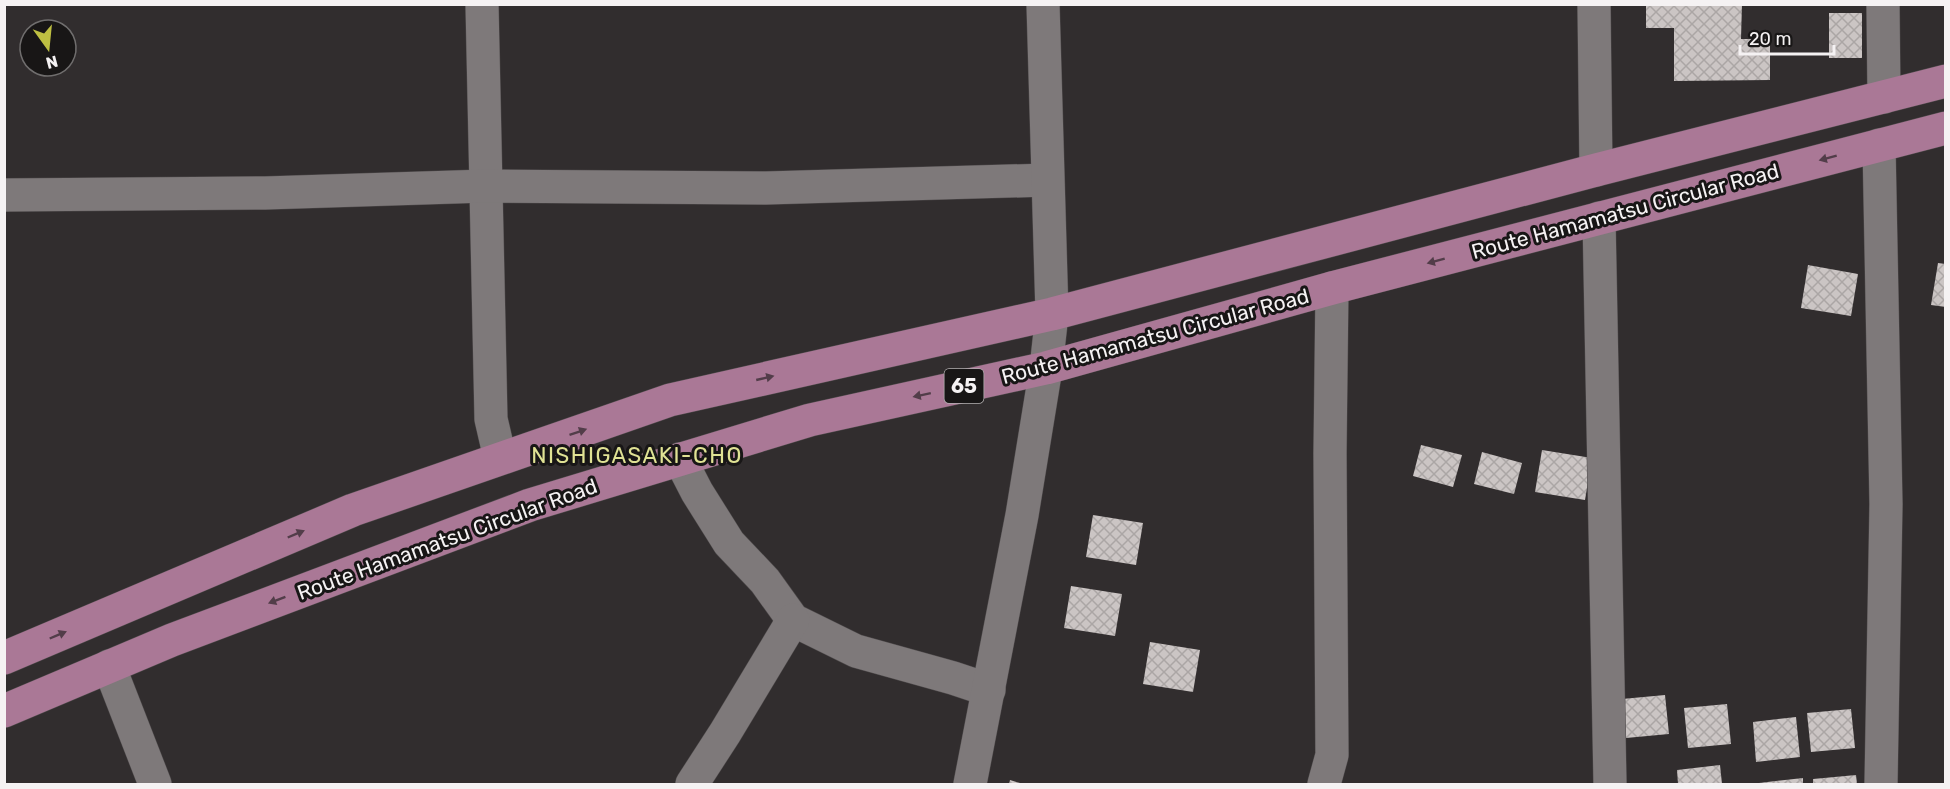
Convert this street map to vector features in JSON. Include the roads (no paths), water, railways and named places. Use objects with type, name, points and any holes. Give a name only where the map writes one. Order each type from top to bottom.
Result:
[{"type":"main road","name":"65","points":[[4,658],[353,510],[670,400],[1052,314],[1596,170],[1946,81]]},
{"type":"main road","name":"Route Hamamatsu Circular Road","points":[[4,711],[172,640],[530,505],[680,459],[810,420],[1046,368],[1332,288],[1946,128]]},
{"type":"street","points":[[482,4],[491,419],[500,458]]},
{"type":"street","points":[[970,784],[1022,515],[1046,368],[1052,314],[1043,4]]},
{"type":"street","points":[[1594,4],[1596,170]]},
{"type":"street","points":[[1883,4],[1884,97]]},
{"type":"street","points":[[1879,145],[1886,504],[1881,784]]},
{"type":"street","points":[[4,195],[265,193],[486,186],[766,188],[1047,180]]},
{"type":"street","points":[[1599,218],[1610,784]]},
{"type":"street","points":[[1324,784],[1332,755],[1330,453],[1332,288]]},
{"type":"street","points":[[680,459],[697,492],[729,543],[765,581],[792,620],[856,651],[989,690]]},
{"type":"street","points":[[692,784],[792,620]]},
{"type":"street","points":[[109,666],[155,784]]},
{"type":"district","name":"NISHIGASAKI-CHO","points":[[637,455]]}]
